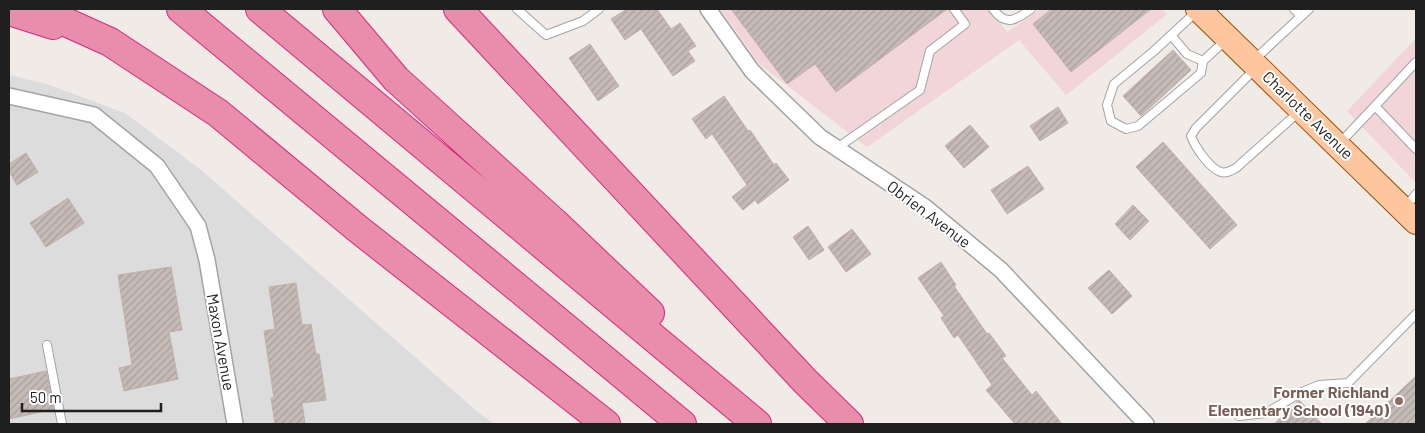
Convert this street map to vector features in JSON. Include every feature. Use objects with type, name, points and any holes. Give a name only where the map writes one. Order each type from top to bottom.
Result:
[{"type":"highway","points":[[37,9],[110,42],[218,113],[358,229],[606,424]]},
{"type":"highway","points":[[181,9],[682,424]]},
{"type":"highway","points":[[260,9],[757,424]]},
{"type":"highway","points":[[337,9],[396,79],[554,222],[767,424]]},
{"type":"highway","points":[[458,9],[798,373],[849,424]]},
{"type":"highway","points":[[9,11],[110,42]]},
{"type":"main road","name":"Charlotte Avenue","points":[[1199,9],[1339,145],[1412,208]]},
{"type":"street","name":"Obrien Avenue","points":[[708,9],[752,71],[820,137],[924,207],[1001,270],[1146,424]]},
{"type":"street","name":"Maxon Avenue","points":[[9,96],[94,115],[157,166],[198,226],[207,260],[235,424]]},
{"type":"lane","points":[[517,9],[546,35],[583,21],[599,9]]},
{"type":"lane","points":[[837,148],[920,90],[930,51],[965,24],[954,9]]},
{"type":"lane","points":[[993,9],[1005,20],[1016,20],[1031,9]]},
{"type":"lane","points":[[1199,9],[1114,84],[1107,105],[1111,121],[1126,129],[1138,126],[1201,73],[1202,61],[1228,38]]},
{"type":"lane","points":[[1294,9],[1302,16]]},
{"type":"lane","points":[[1302,110],[1236,168],[1228,172],[1221,172],[1207,160],[1194,145],[1191,136],[1196,128],[1255,64],[1309,9]]},
{"type":"lane","points":[[1171,35],[1187,54],[1202,61]]},
{"type":"lane","points":[[1339,145],[1416,62]]},
{"type":"lane","points":[[1375,106],[1416,149]]},
{"type":"lane","points":[[1239,416],[1266,412],[1319,385],[1348,383],[1416,314]]},
{"type":"lane","points":[[47,345],[62,424]]},
{"type":"shaded area","points":[[720,9],[989,9],[1007,32],[1041,9],[1161,9],[1167,14],[1066,95],[1019,40],[867,147],[759,64]]},
{"type":"shaded area","points":[[1416,38],[1416,183],[1347,111]]},
{"type":"shaded area","points":[[9,75],[47,84],[125,113],[200,169],[479,413],[494,424],[9,424]]},
{"type":"building","points":[[627,9],[657,9],[671,29],[680,23],[696,46],[688,51],[695,61],[673,76],[641,29],[625,40],[611,19]]},
{"type":"building","points":[[731,9],[947,9],[836,92],[815,64],[787,84]]},
{"type":"building","points":[[1052,9],[1151,9],[1071,72],[1033,24]]},
{"type":"building","points":[[590,44],[619,86],[598,101],[569,58]]},
{"type":"building","points":[[1173,50],[1191,70],[1141,116],[1123,96]]},
{"type":"building","points":[[724,96],[774,165],[776,163],[789,180],[758,204],[755,200],[743,210],[732,197],[747,185],[712,134],[706,139],[692,119]]},
{"type":"building","points":[[1058,107],[1068,123],[1040,141],[1030,126]]},
{"type":"building","points":[[970,125],[989,147],[964,168],[945,146]]},
{"type":"building","points":[[1163,142],[1237,225],[1210,249],[1136,167]]},
{"type":"building","points":[[26,153],[38,172],[17,185],[9,171],[9,164]]},
{"type":"building","points":[[1028,166],[1044,189],[1007,214],[991,190]]},
{"type":"building","points":[[68,198],[84,223],[46,247],[30,223]]},
{"type":"building","points":[[1133,205],[1149,221],[1130,240],[1115,224]]},
{"type":"building","points":[[808,226],[824,250],[809,260],[793,237]]},
{"type":"building","points":[[852,229],[871,254],[846,272],[828,247]]},
{"type":"building","points":[[941,262],[956,285],[954,286],[987,334],[989,333],[1006,356],[1002,358],[1032,395],[1036,391],[1062,424],[1015,424],[986,390],[992,385],[958,335],[954,338],[941,318],[944,316],[918,278]]},
{"type":"building","points":[[171,267],[182,330],[169,332],[178,379],[124,391],[119,368],[132,365],[118,275]]},
{"type":"building","points":[[1109,270],[1132,296],[1112,314],[1088,288]]},
{"type":"building","points":[[296,283],[302,325],[311,324],[316,354],[319,354],[326,400],[302,403],[305,423],[275,424],[271,398],[274,398],[264,331],[275,329],[269,287]]},
{"type":"building","points":[[46,371],[54,409],[9,419],[9,379]]},
{"type":"building","points":[[1416,376],[1416,424],[1365,424]]},
{"type":"building","points":[[1298,401],[1322,424],[1274,424]]},
{"type":"place","name":"Former Richland Elementary School (1940)","points":[[1399,401]]}]
